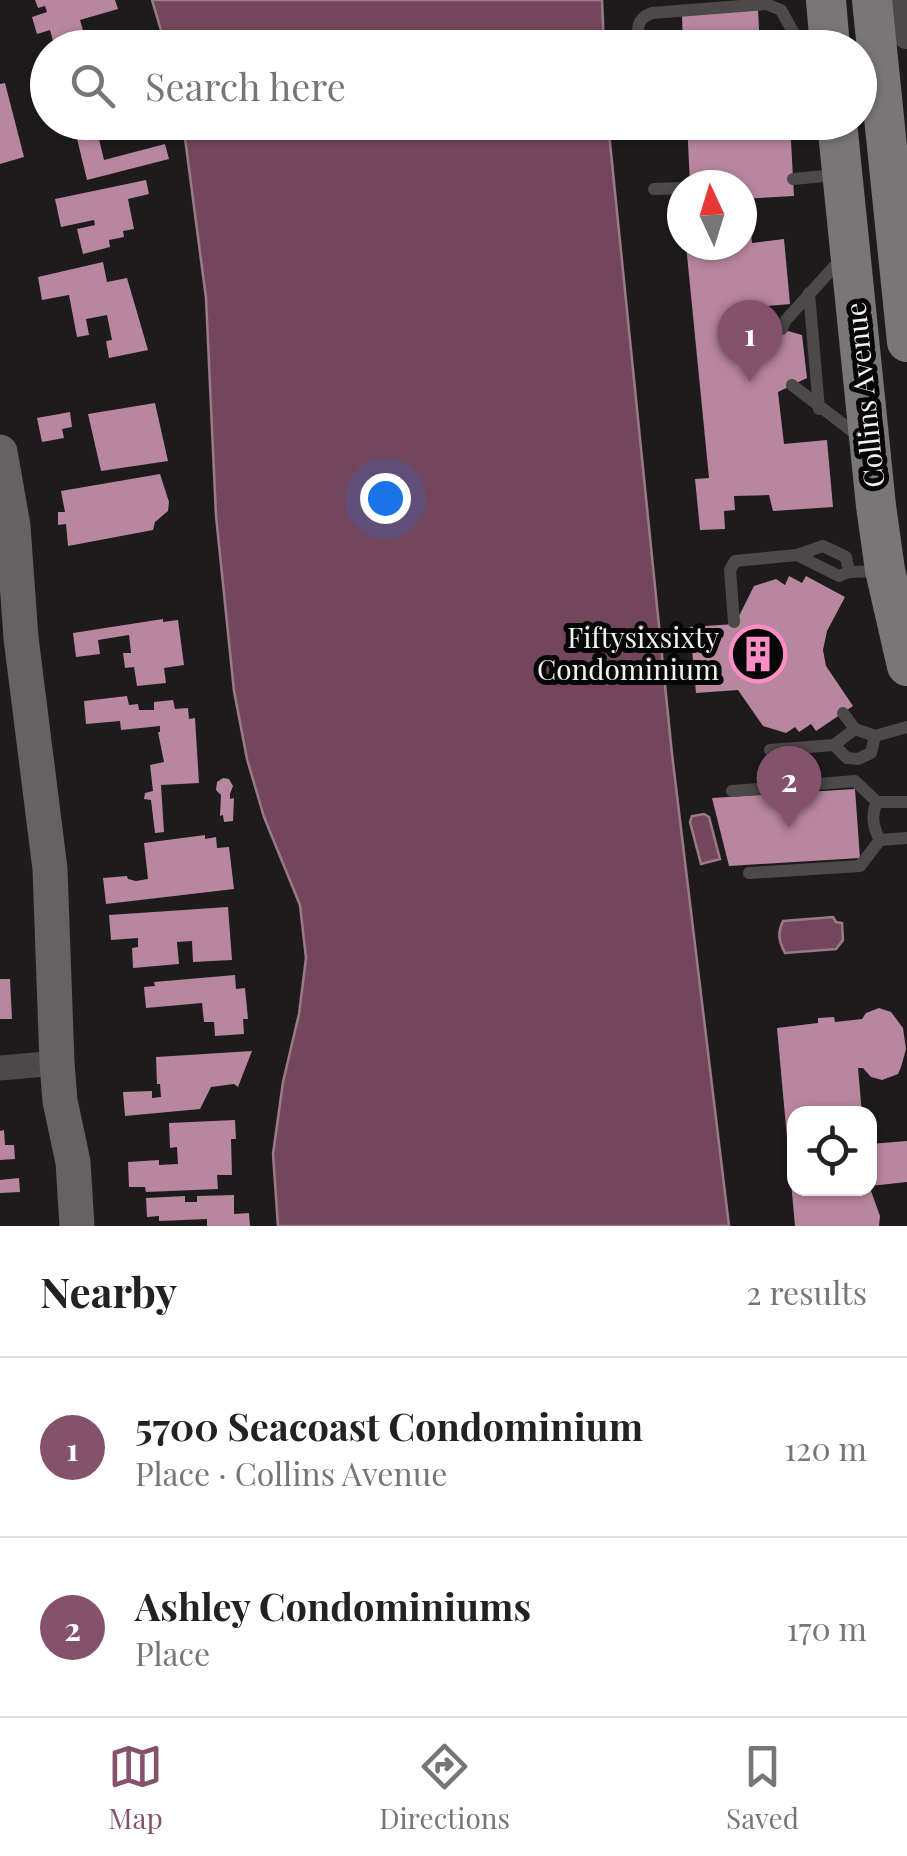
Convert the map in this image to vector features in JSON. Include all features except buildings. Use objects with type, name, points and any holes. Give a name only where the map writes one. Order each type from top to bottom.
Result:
[{"type":"main road","name":"Collins Avenue","points":[[868,30],[889,12]]},
{"type":"main road","name":"Collins Avenue","points":[[840,140],[870,444],[872,558],[907,666]]},
{"type":"main road","name":"Collins Avenue","points":[[866,140],[907,342]]},
{"type":"main road","points":[[870,444],[895,479],[907,487]]},
{"type":"main road","points":[[0,452],[14,526],[21,638],[53,913],[74,1020],[80,1098],[73,1162]]},
{"type":"main road","points":[[0,561],[21,638]]},
{"type":"main road","points":[[53,913],[57,1063],[60,1101],[73,1162],[77,1226]]},
{"type":"street","points":[[0,1068],[57,1063]]},
{"type":"lane","points":[[638,30],[643,16],[652,13],[766,4],[781,10],[792,25],[804,30]]},
{"type":"lane","points":[[793,179],[843,174]]},
{"type":"lane","points":[[654,189],[667,189]]},
{"type":"lane","points":[[782,329],[851,248]]},
{"type":"lane","points":[[808,294],[820,409]]},
{"type":"lane","points":[[792,385],[870,444]]},
{"type":"lane","points":[[797,555],[823,546],[846,557],[872,558]]},
{"type":"lane","points":[[734,622],[730,570],[735,561],[797,555],[872,558]]},
{"type":"lane","points":[[833,591],[872,558]]},
{"type":"lane","points":[[844,713],[854,729],[876,736],[907,727]]},
{"type":"lane","points":[[770,750],[834,746],[854,729]]},
{"type":"lane","points":[[834,746],[847,758],[858,759],[871,752],[876,736]]},
{"type":"lane","points":[[732,790],[855,781],[877,802],[907,802]]},
{"type":"lane","points":[[877,802],[875,832],[880,840]]},
{"type":"lane","points":[[749,873],[860,866],[880,840],[907,838]]},
{"type":"shaded area","points":[[152,0],[602,0],[603,30],[161,30]]},
{"type":"shaded area","points":[[185,140],[610,140],[672,754],[729,1226],[278,1226],[273,1154],[306,958],[300,905],[264,817],[247,759],[234,691],[216,516],[206,298]]},
{"type":"shaded area","points":[[692,816],[709,817],[720,859],[701,864],[690,822]]},
{"type":"shaded area","points":[[833,917],[842,923],[843,940],[836,949],[785,953],[780,937],[783,921]]},
{"type":"place","name":"5700 Seacoast Condominium","points":[[750,382]]},
{"type":"place","name":"Fiftysixsixty Condominium","points":[[758,654]]},
{"type":"place","name":"Ashley Condominiums","points":[[789,828]]}]
